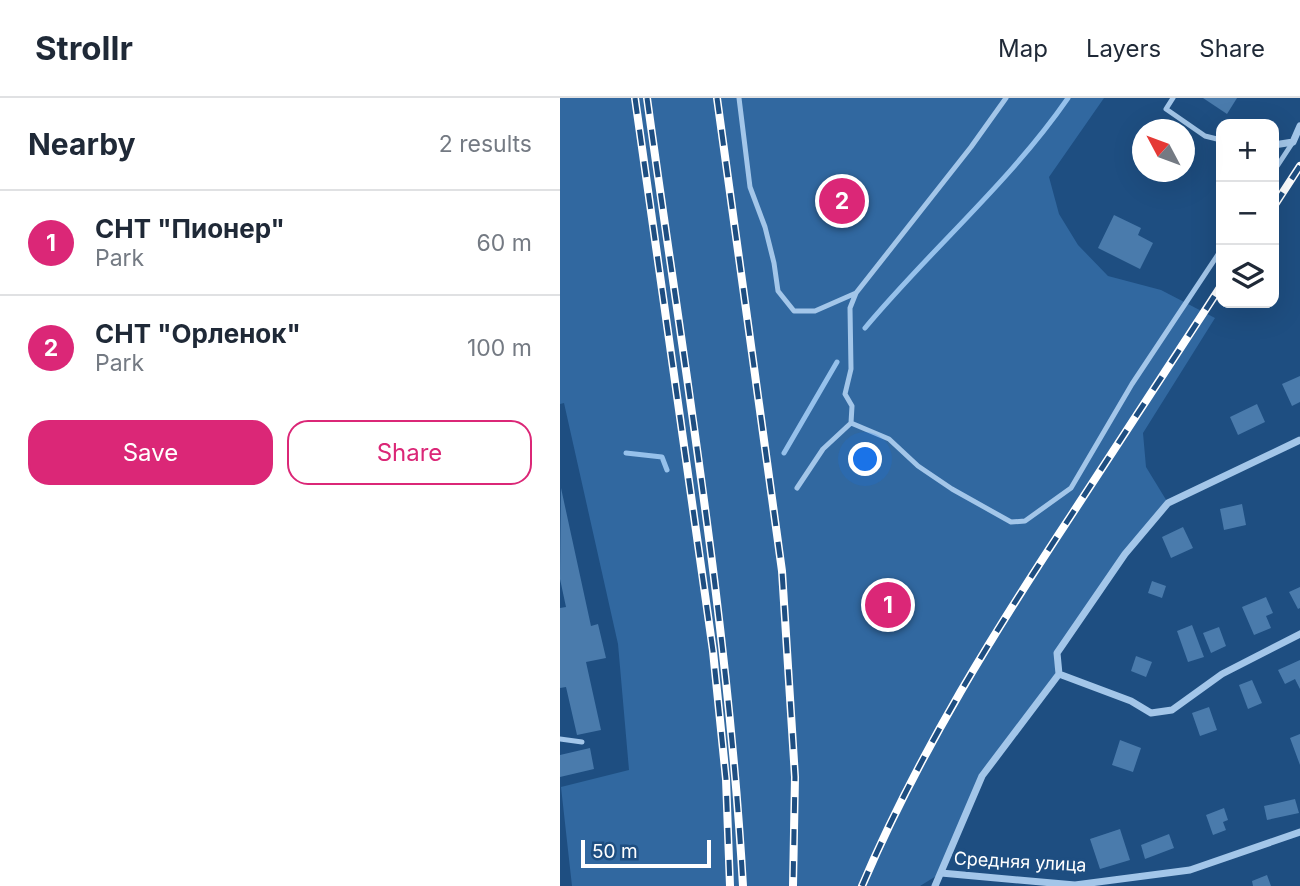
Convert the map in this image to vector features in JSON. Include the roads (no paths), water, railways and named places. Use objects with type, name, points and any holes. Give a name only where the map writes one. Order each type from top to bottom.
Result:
[{"type":"street","points":[[1279,144],[1293,142],[1300,126]]},
{"type":"street","points":[[935,886],[982,776],[1059,674],[1057,653],[1125,554],[1168,503],[1300,440]]},
{"type":"street","points":[[1059,674],[1131,701],[1152,713],[1172,710],[1222,674],[1300,634]]},
{"type":"street","name":"Средняя улица","points":[[941,873],[1074,885],[1189,870],[1300,832]]},
{"type":"lane","points":[[797,488],[823,449],[851,423],[852,406],[845,394],[851,369],[850,308],[856,293],[971,147],[1006,98]]},
{"type":"lane","points":[[1173,98],[1166,110],[1205,136],[1216,139]]},
{"type":"lane","points":[[740,99],[750,187],[765,227],[778,291],[794,311],[815,311],[856,293]]},
{"type":"lane","points":[[1279,163],[1293,142]]},
{"type":"lane","points":[[851,423],[889,439],[918,466],[941,482],[1011,522],[1025,521],[1071,488],[1132,384],[1216,258]]},
{"type":"lane","points":[[560,739],[582,742]]},
{"type":"waterway","points":[[865,328],[1021,158],[1068,98]]},
{"type":"waterway","points":[[784,453],[837,362]]},
{"type":"waterway","points":[[626,453],[662,457],[667,470]]},
{"type":"railway","points":[[635,98],[713,651],[726,779],[730,886]]},
{"type":"railway","points":[[647,98],[716,590],[743,886]]},
{"type":"railway","points":[[717,98],[782,571],[795,777],[793,886]]},
{"type":"railway","points":[[1279,198],[1300,166]]},
{"type":"railway","points":[[862,886],[908,787],[988,645],[1216,294]]},
{"type":"place","name":"СНТ \"Орленок\"","points":[[842,201]]},
{"type":"place","name":"СНТ \"Пионер\"","points":[[888,605]]}]
